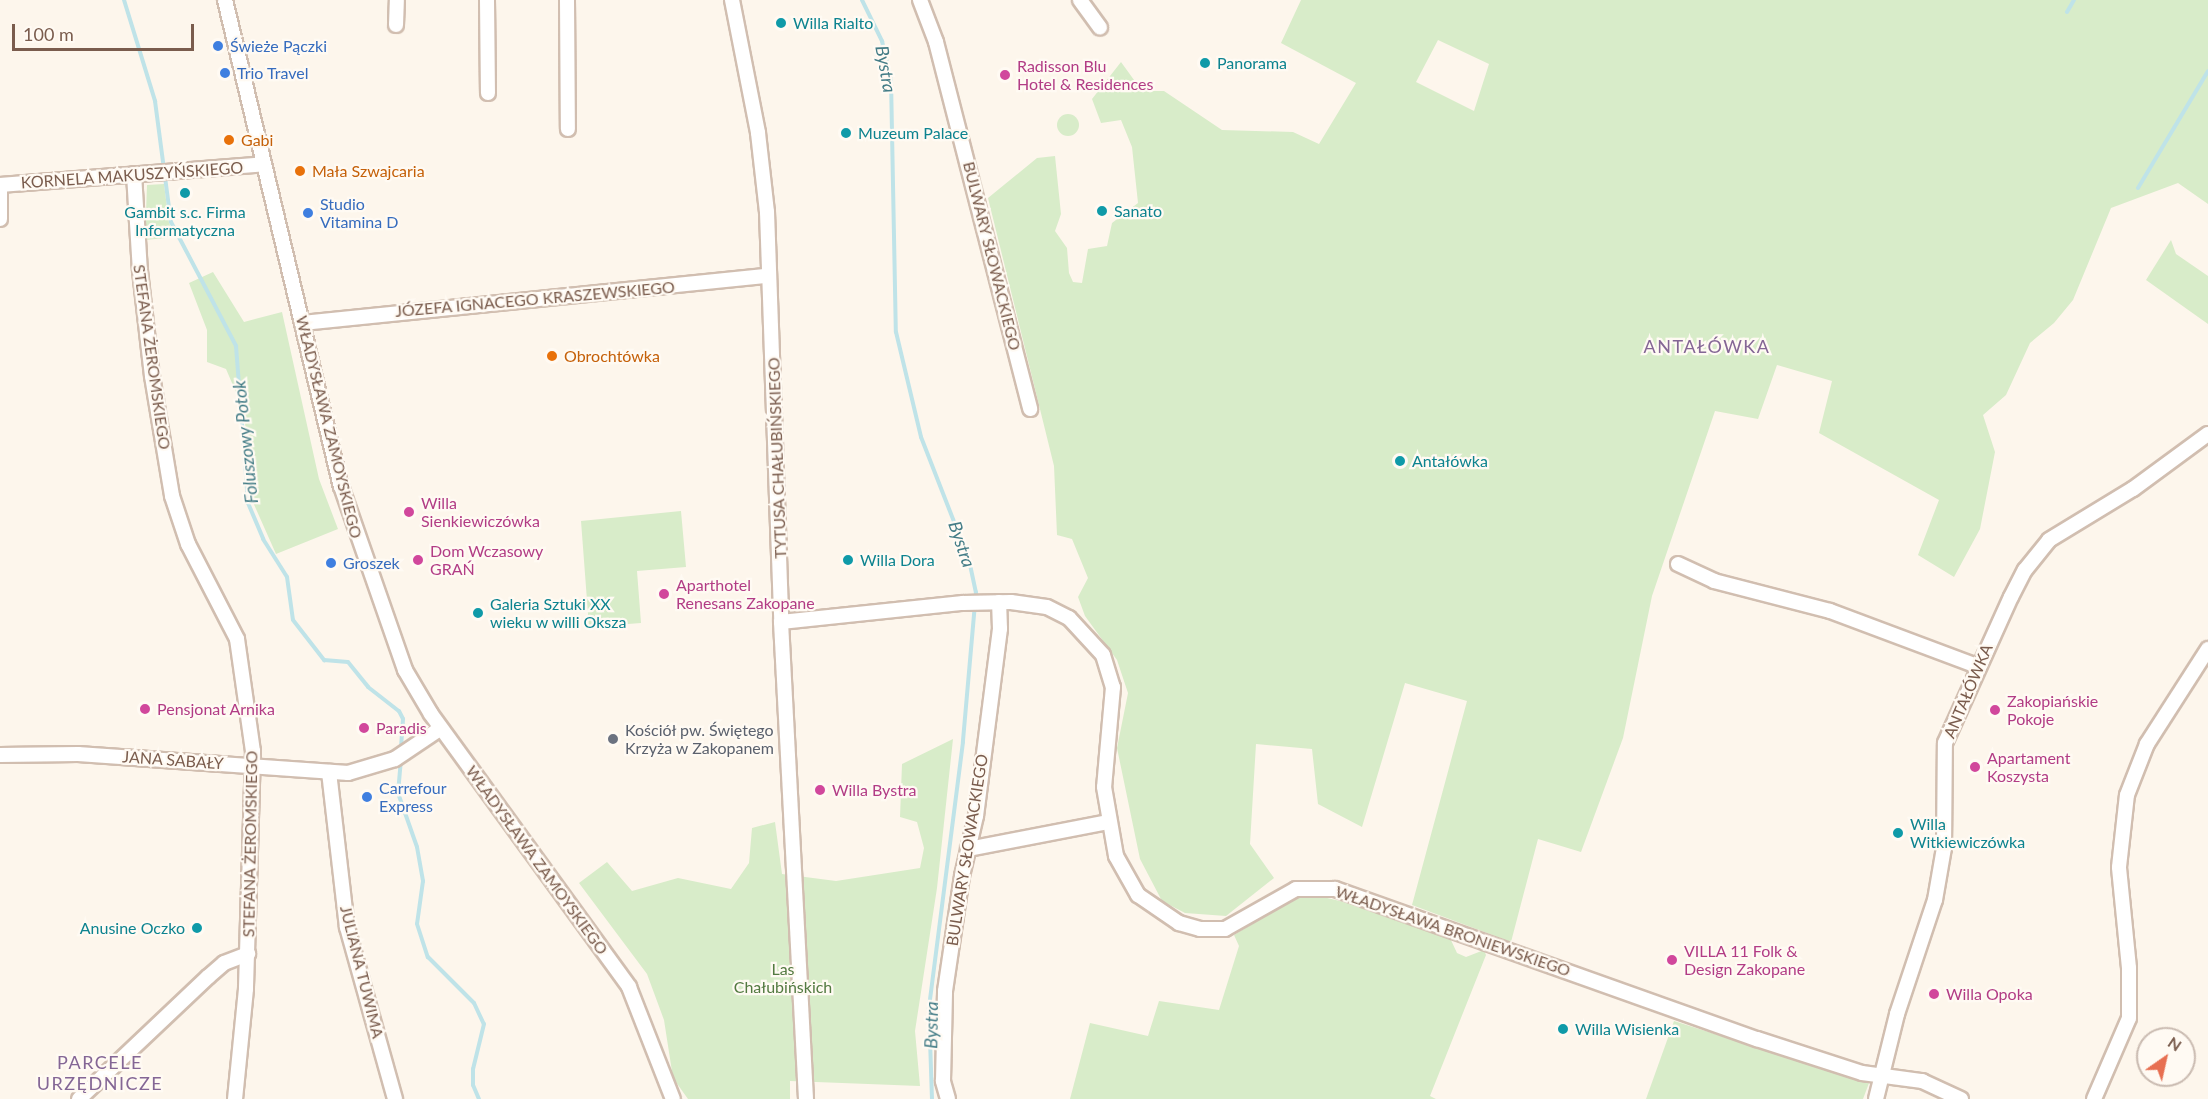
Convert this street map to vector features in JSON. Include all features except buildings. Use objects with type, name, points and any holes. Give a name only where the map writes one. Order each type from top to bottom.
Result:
[{"type":"street","name":"WŁADYSŁAWA ZAMOYSKIEGO","points":[[225,0],[341,486],[405,670],[441,728],[629,987],[673,1099]]},
{"type":"street","points":[[396,25],[397,0]]},
{"type":"street","points":[[487,0],[488,93]]},
{"type":"street","points":[[567,0],[568,129]]},
{"type":"street","name":"TYTUSA CHAŁUBIŃSKIEGO","points":[[732,0],[758,133],[768,276],[781,622],[806,1099]]},
{"type":"street","name":"BULWARY SŁOWACKIEGO","points":[[920,0],[939,53],[1030,409]]},
{"type":"street","points":[[1080,0],[1100,28]]},
{"type":"street","name":"KORNELA MAKUSZYŃSKIEGO","points":[[0,185],[264,164]]},
{"type":"street","name":"STEFANA ŻEROMSKIEGO","points":[[134,174],[140,271],[152,376],[172,496],[188,544],[237,639],[252,766],[248,954],[235,1099]]},
{"type":"street","points":[[0,185],[0,219]]},
{"type":"street","name":"JÓZEFA IGNACEGO KRASZEWSKIEGO","points":[[302,323],[768,276]]},
{"type":"street","name":"ANTAŁÓWKA","points":[[1876,1099],[1897,1014],[1935,900],[1944,848],[1945,743],[1977,666],[2025,570],[2049,540],[2133,489],[2208,434]]},
{"type":"street","points":[[1678,564],[1714,581],[1830,611],[1977,666]]},
{"type":"street","name":"BULWARY SŁOWACKIEGO","points":[[948,1099],[943,1081],[945,991],[994,672],[993,602]]},
{"type":"street","name":"WŁADYSŁAWA BRONIEWSKIEGO","points":[[781,622],[963,603],[993,602],[1036,604],[1063,614],[1103,656],[1113,693],[1104,776],[1108,822],[1116,856],[1132,888],[1161,913],[1190,927],[1225,929],[1296,889],[1335,889],[1757,1040],[1882,1076],[1899,1075],[1922,1081],[1961,1099]]},
{"type":"street","points":[[2094,1099],[2128,1018],[2129,968],[2119,867],[2127,795],[2146,744],[2208,649]]},
{"type":"street","name":"JANA SABAŁY","points":[[0,754],[78,754],[353,772],[386,763],[441,728]]},
{"type":"street","name":"JULIANA TUWIMA","points":[[328,772],[347,927],[395,1099]]},
{"type":"street","points":[[968,849],[1108,822]]},
{"type":"street","points":[[79,1099],[224,963],[248,954]]},
{"type":"green space","points":[[1301,0],[2208,0],[2208,204],[2178,183],[2111,208],[2073,300],[2054,323],[2030,343],[2006,395],[1983,415],[1995,452],[1980,529],[1954,577],[1918,555],[1939,500],[1819,433],[1832,381],[1777,365],[1758,419],[1715,411],[1652,596],[1623,738],[1581,852],[1538,839],[1511,942],[1412,905],[1467,701],[1405,683],[1362,827],[1318,804],[1312,749],[1256,744],[1250,844],[1274,878],[1226,916],[1185,913],[1162,901],[1140,859],[1117,748],[1128,693],[1117,660],[1085,616],[1078,597],[1088,578],[1072,539],[1057,535],[1054,466],[988,198],[1037,158],[1055,156],[1061,214],[1055,231],[1067,248],[1069,273],[1073,282],[1082,283],[1088,249],[1107,246],[1112,223],[1138,203],[1132,147],[1121,120],[1101,123],[1092,99],[1121,62],[1142,91],[1164,91],[1222,130],[1293,132],[1319,144],[1356,83],[1281,43]],"holes":[[[1438,40],[1489,64],[1474,111],[1416,82]]]},
{"type":"green space","points":[[1068,114],[1076,117],[1079,125],[1076,133],[1068,136],[1060,133],[1057,125],[1060,117]]},
{"type":"green space","points":[[164,184],[169,223],[176,237],[145,240],[147,185]]},
{"type":"green space","points":[[2171,240],[2176,254],[2208,276],[2208,324],[2146,280]]},
{"type":"green space","points":[[213,272],[244,322],[282,312],[319,479],[338,529],[276,554],[252,500],[244,411],[226,369],[207,362],[207,330],[189,283]]},
{"type":"green space","points":[[681,511],[686,567],[637,571],[641,623],[589,627],[581,521]]},
{"type":"green space","name":"Las Chałubińskich","points":[[953,739],[937,888],[915,1031],[920,1086],[790,1081],[790,1099],[688,1099],[673,1078],[664,1020],[647,974],[579,883],[607,862],[632,891],[678,878],[731,889],[749,863],[752,828],[775,822],[782,874],[836,881],[920,868],[924,848],[917,822],[900,817],[902,764]]},
{"type":"green space","points":[[1310,894],[1353,904],[1450,938],[1457,953],[1466,957],[1484,950],[1486,955],[1430,1096],[1436,1099],[1070,1099],[1090,1023],[1148,1036],[1159,1001],[1219,1010],[1239,946],[1234,935],[1292,900]]},
{"type":"green space","points":[[1674,1021],[1869,1083],[1863,1099],[1646,1099]]},
{"type":"waterway","name":"Foluszowy Potok","points":[[124,0],[155,101],[171,222],[236,346],[248,503],[263,539],[287,577],[293,620],[324,660],[348,662],[368,687],[399,711],[403,719],[401,751]]},
{"type":"waterway","name":"Bystra","points":[[862,0],[882,41],[891,80],[896,332],[921,437],[969,560],[976,592],[963,742],[929,1009],[932,1099]]},
{"type":"waterway","points":[[2067,12],[2074,0]]},
{"type":"waterway","points":[[2138,188],[2208,71]]},
{"type":"waterway","name":"Foluszowy Potok","points":[[401,759],[398,793],[417,847],[423,881],[417,924],[428,957],[474,1003],[484,1024],[473,1069],[473,1085],[479,1099]]},
{"type":"place","name":"Willa Rialto","points":[[781,23]]},
{"type":"place","name":"Świeże Pączki","points":[[218,46]]},
{"type":"place","name":"Panorama","points":[[1205,63]]},
{"type":"place","name":"Trio Travel","points":[[225,73]]},
{"type":"place","name":"Radisson Blu Hotel & Residences","points":[[1005,75]]},
{"type":"place","name":"Muzeum Palace","points":[[846,133]]},
{"type":"place","name":"Gabi","points":[[229,140]]},
{"type":"place","name":"Mała Szwajcaria","points":[[300,171]]},
{"type":"place","name":"Gambit s.c. Firma Informatyczna","points":[[185,193]]},
{"type":"place","name":"Sanato","points":[[1102,211]]},
{"type":"place","name":"Studio Vitamina D","points":[[308,213]]},
{"type":"place","name":"Obrochtówka","points":[[552,356]]},
{"type":"place","name":"Antałówka","points":[[1400,461]]},
{"type":"place","name":"Willa Sienkiewiczówka","points":[[409,512]]},
{"type":"place","name":"Dom Wczasowy GRAŃ","points":[[418,560]]},
{"type":"place","name":"Willa Dora","points":[[848,560]]},
{"type":"place","name":"Groszek","points":[[331,563]]},
{"type":"place","name":"Aparthotel Renesans Zakopane","points":[[664,594]]},
{"type":"place","name":"Galeria Sztuki XX wieku w willi Oksza","points":[[478,613]]},
{"type":"place","name":"Pensjonat Arnika","points":[[145,709]]},
{"type":"place","name":"Zakopiańskie Pokoje","points":[[1995,710]]},
{"type":"place","name":"Paradis","points":[[364,728]]},
{"type":"place","name":"Kościół pw. Świętego Krzyża w Zakopanem","points":[[613,739]]},
{"type":"place","name":"Apartament Koszysta","points":[[1975,767]]},
{"type":"place","name":"Willa Bystra","points":[[820,790]]},
{"type":"place","name":"Carrefour Express","points":[[367,797]]},
{"type":"place","name":"Willa Witkiewiczówka","points":[[1898,833]]},
{"type":"place","name":"Anusine Oczko","points":[[197,928]]},
{"type":"place","name":"VILLA 11 Folk & Design Zakopane","points":[[1672,960]]},
{"type":"place","name":"Willa Opoka","points":[[1934,994]]},
{"type":"place","name":"Willa Wisienka","points":[[1563,1029]]},
{"type":"district","name":"ANTAŁÓWKA","points":[[1707,346]]},
{"type":"district","name":"PARCELE URZĘDNICZE","points":[[100,1073]]}]
